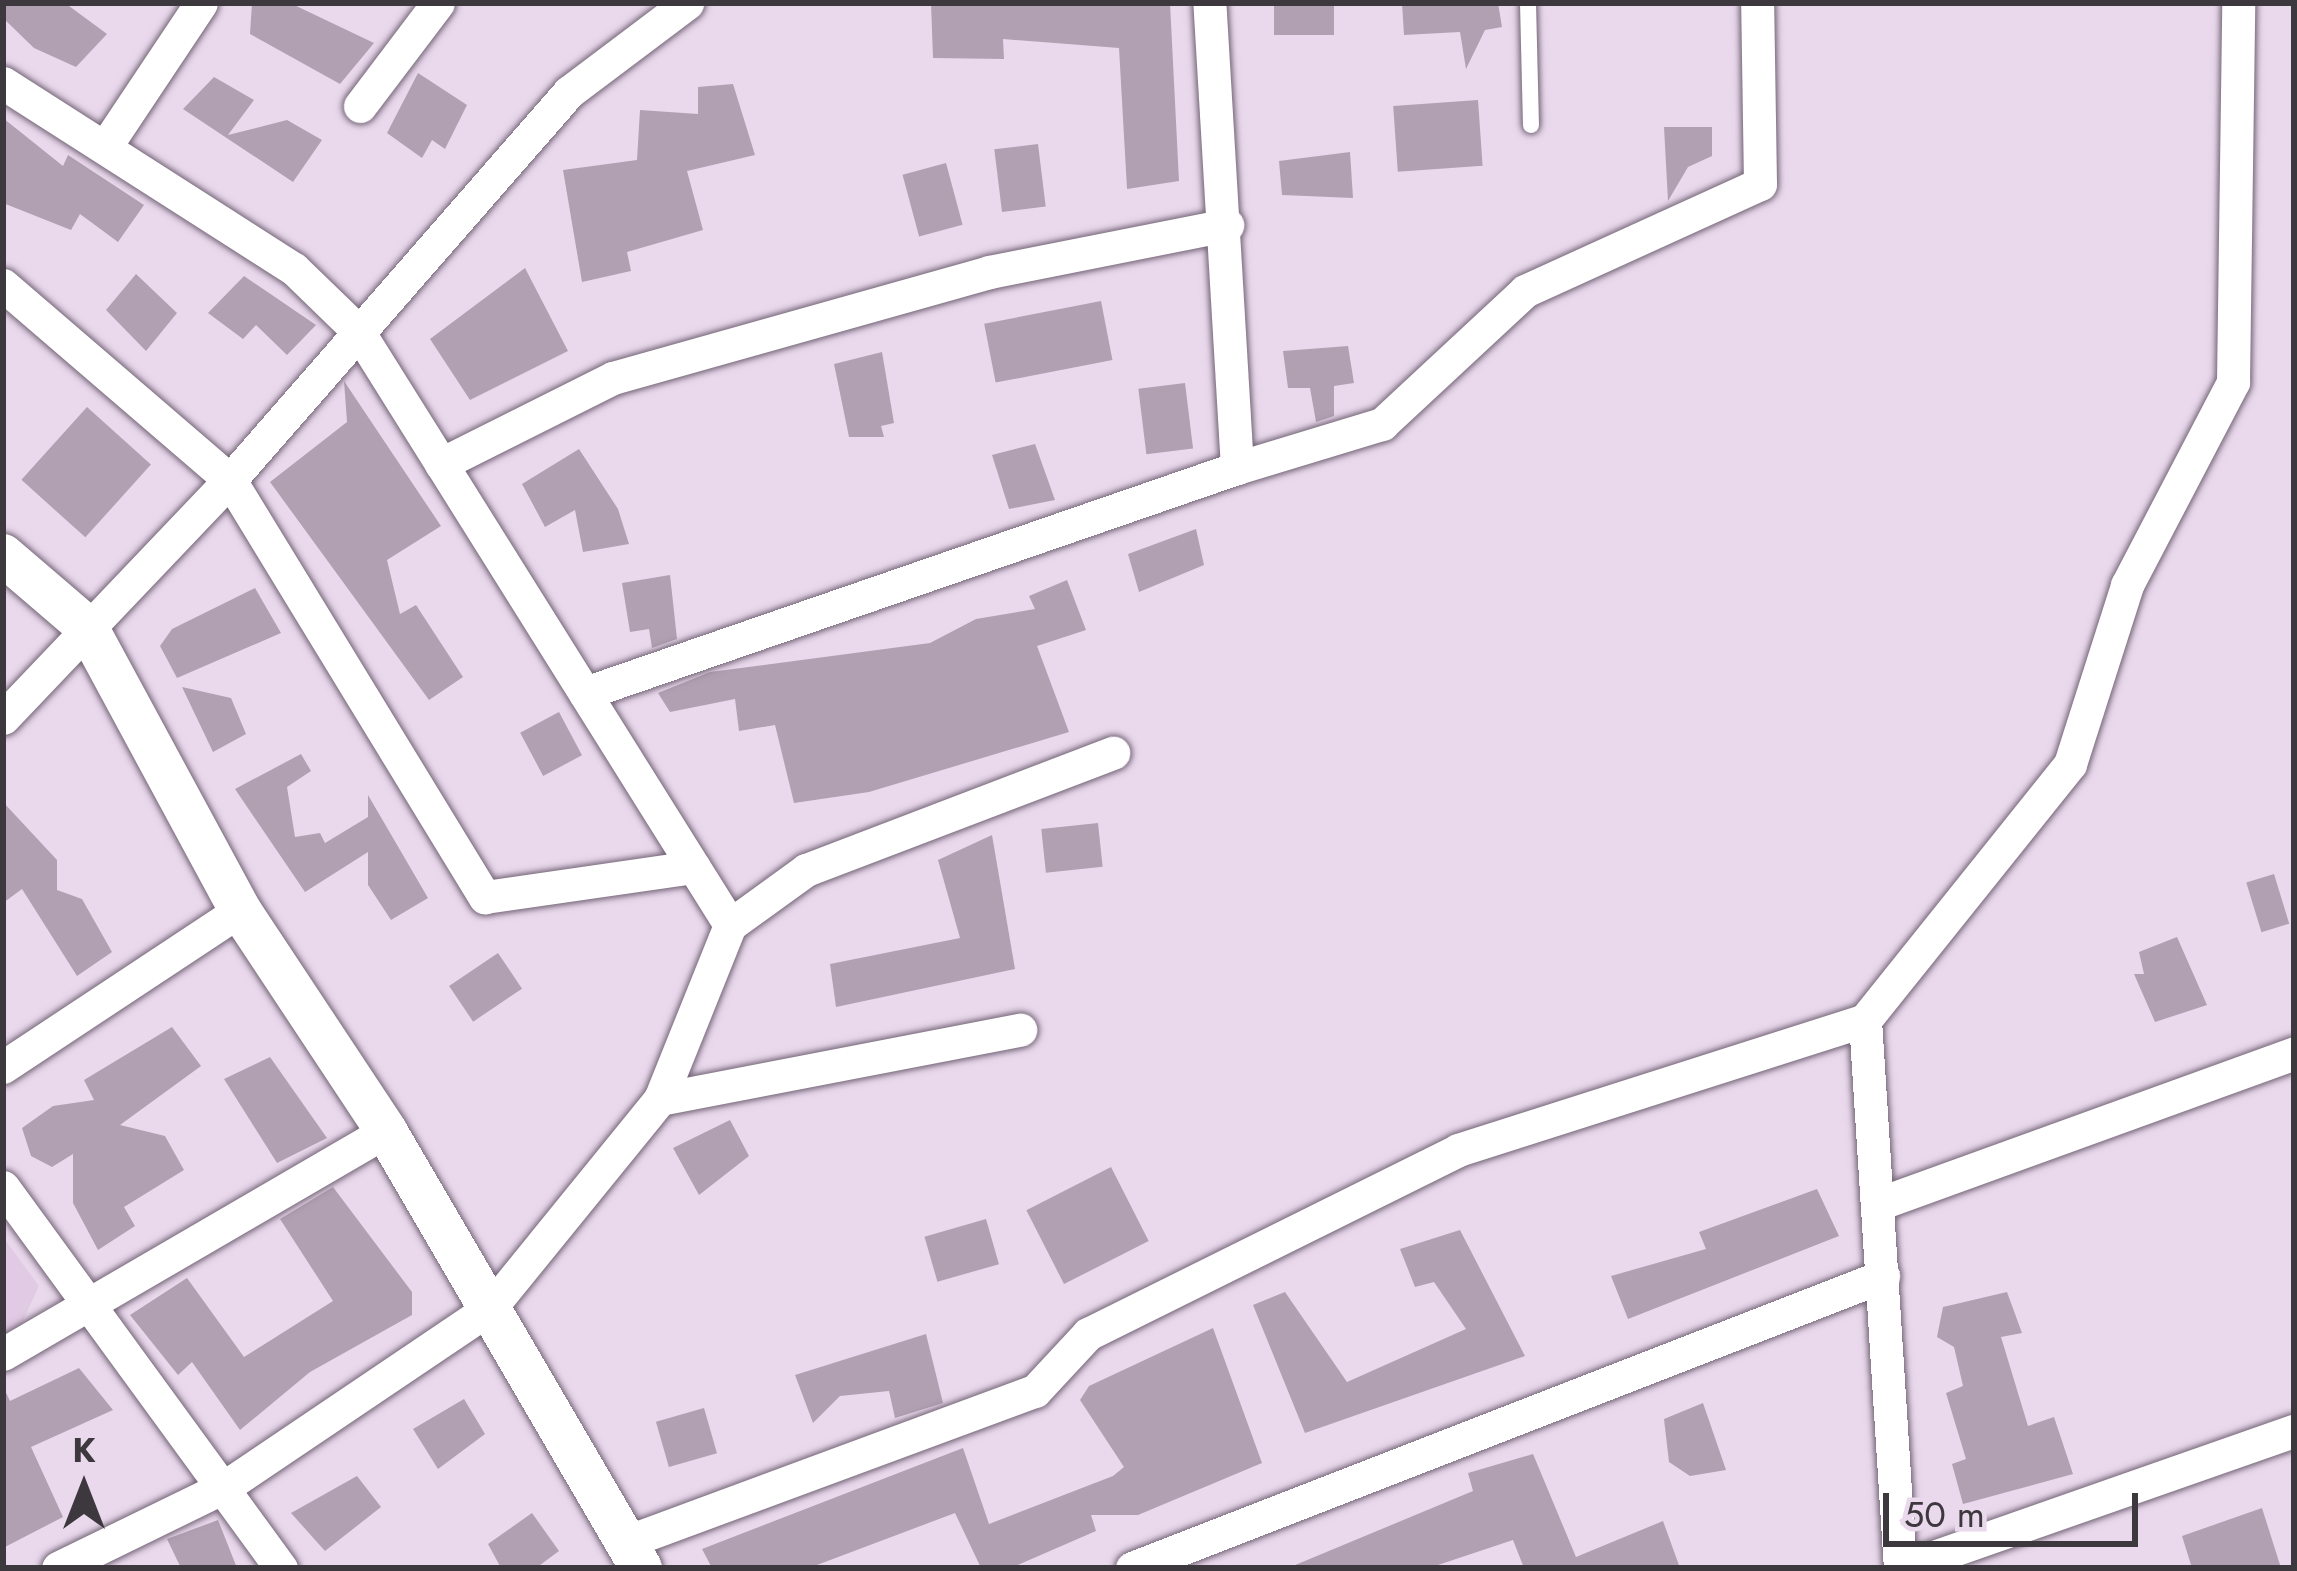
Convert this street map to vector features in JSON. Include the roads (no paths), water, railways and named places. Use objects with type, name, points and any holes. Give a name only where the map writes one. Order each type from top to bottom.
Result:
[{"type":"street","points":[[107,144],[201,3]]},
{"type":"street","points":[[360,106],[438,3]]},
{"type":"street","points":[[3,718],[230,481],[569,92],[687,3]]},
{"type":"street","points":[[1209,3],[1227,225],[1237,468]]},
{"type":"street","points":[[585,693],[1237,468],[1382,424],[1525,291],[1760,184],[1757,3]]},
{"type":"street","points":[[3,555],[87,627],[240,910],[386,1131],[634,1555],[1035,1391],[1088,1334],[1458,1150],[1865,1020],[2070,764],[2128,586],[2233,382],[2238,3]]},
{"type":"street","points":[[3,83],[107,144],[294,269],[358,331],[730,925]]},
{"type":"street","points":[[441,464],[613,378],[989,272],[1227,225]]},
{"type":"street","points":[[3,285],[230,481],[485,897],[694,866]]},
{"type":"street","points":[[78,1563],[228,1485],[490,1308],[660,1099],[730,925],[806,870],[1113,753]]},
{"type":"street","points":[[3,1067],[240,910]]},
{"type":"street","points":[[1865,1020],[1901,1568],[2294,1431]]},
{"type":"street","points":[[660,1099],[1020,1030]]},
{"type":"street","points":[[1878,1204],[2294,1053]]},
{"type":"street","points":[[3,1354],[88,1309],[386,1131]]},
{"type":"street","points":[[3,1187],[88,1309],[228,1485],[280,1568]]},
{"type":"street","points":[[1132,1568],[1882,1276]]},
{"type":"lane","points":[[1528,3],[1531,125]]}]
